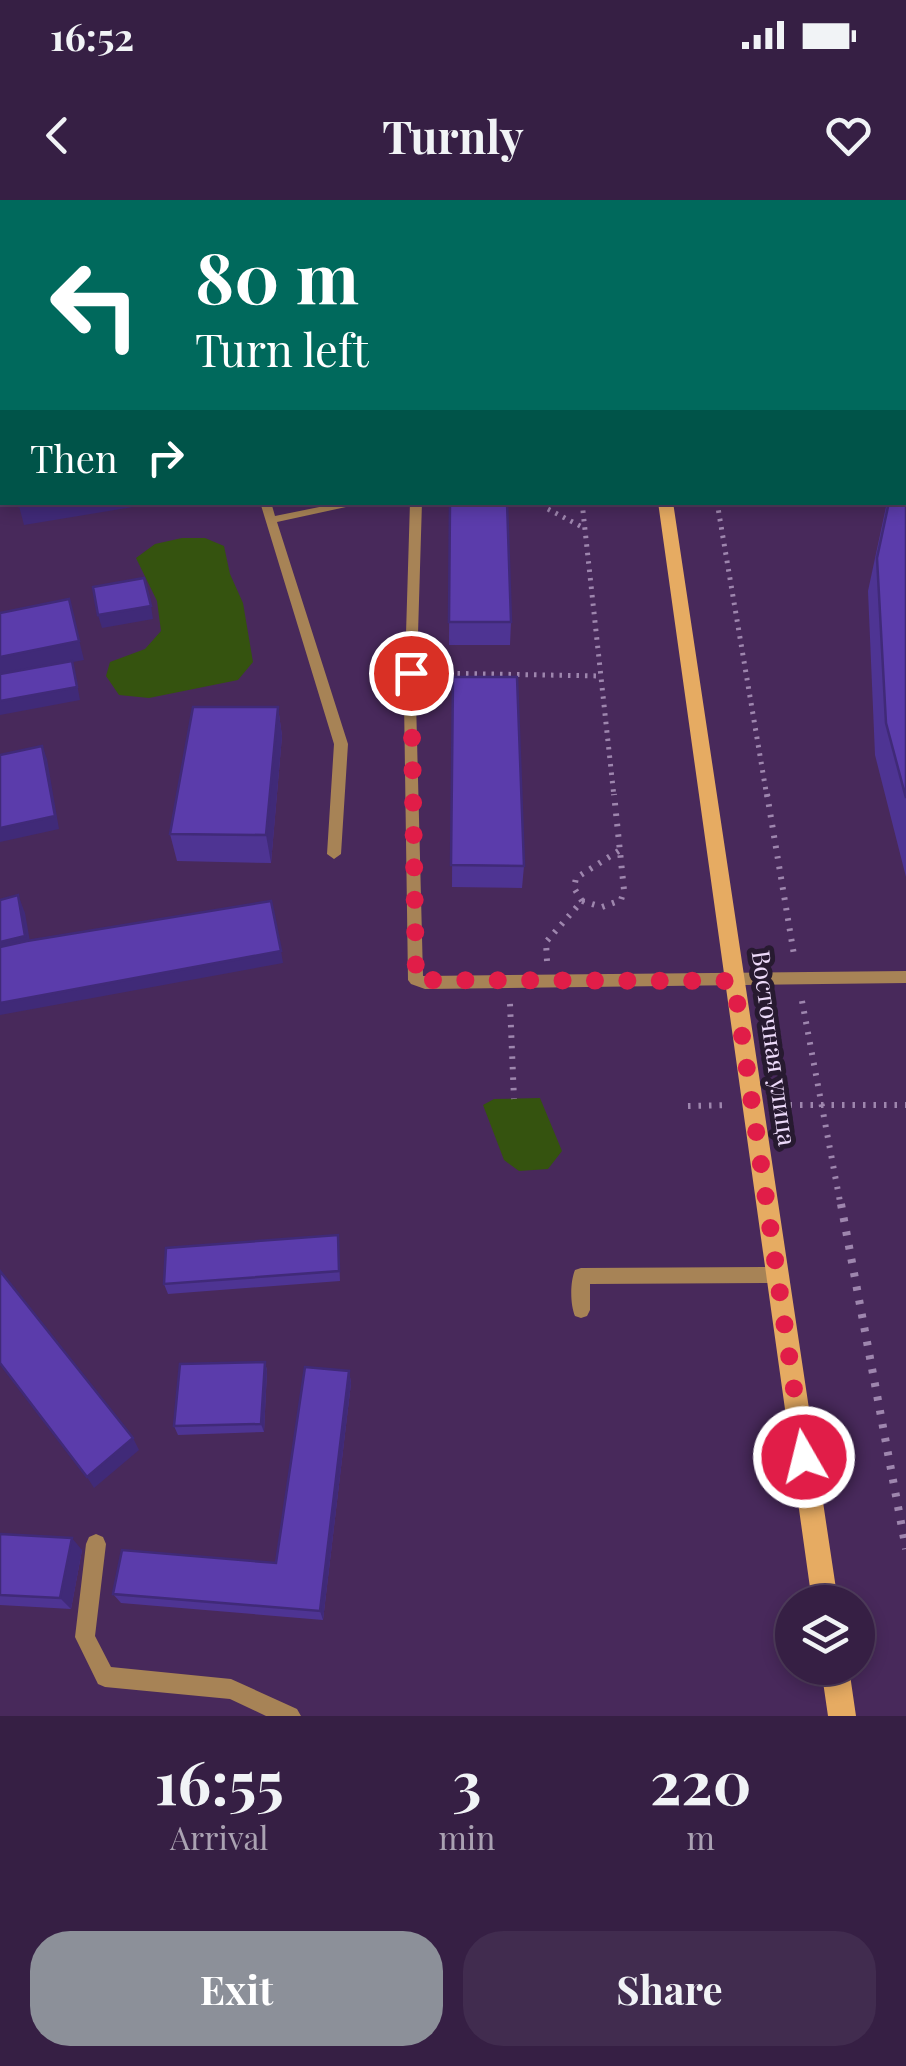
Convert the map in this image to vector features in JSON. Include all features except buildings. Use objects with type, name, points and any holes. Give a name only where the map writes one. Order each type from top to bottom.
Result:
[{"type":"main road","name":"Восточная улица","points":[[666,505],[822,1585]]},
{"type":"main road","points":[[837,1685],[842,1716]]},
{"type":"lane","points":[[267,505],[342,744],[334,854]]},
{"type":"lane","points":[[271,520],[348,505]]},
{"type":"lane","points":[[416,505],[411,673],[416,980],[424,983],[906,977]]},
{"type":"lane","points":[[581,1310],[580,1276],[776,1274]]},
{"type":"lane","points":[[96,1544],[85,1636],[105,1677],[231,1690],[290,1716]]},
{"type":"path","points":[[545,505],[585,528]]},
{"type":"path","points":[[582,505],[620,850],[624,890],[621,900],[607,908],[582,901],[574,888],[576,878],[620,850]]},
{"type":"path","points":[[717,505],[798,978],[906,1550]]},
{"type":"path","points":[[411,673],[601,676]]},
{"type":"path","points":[[548,982],[546,942],[582,901]]},
{"type":"path","points":[[510,982],[514,1099]]},
{"type":"path","points":[[688,1106],[906,1105]]},
{"type":"green space","points":[[205,538],[224,546],[230,574],[243,603],[253,662],[238,680],[149,698],[119,695],[106,676],[110,662],[145,649],[161,631],[157,601],[136,558],[155,544]]},
{"type":"green space","points":[[540,1098],[562,1151],[548,1169],[519,1171],[504,1160],[483,1105],[494,1099]]},
{"type":"route","points":[[411,673],[416,980],[734,981],[804,1457]]}]
